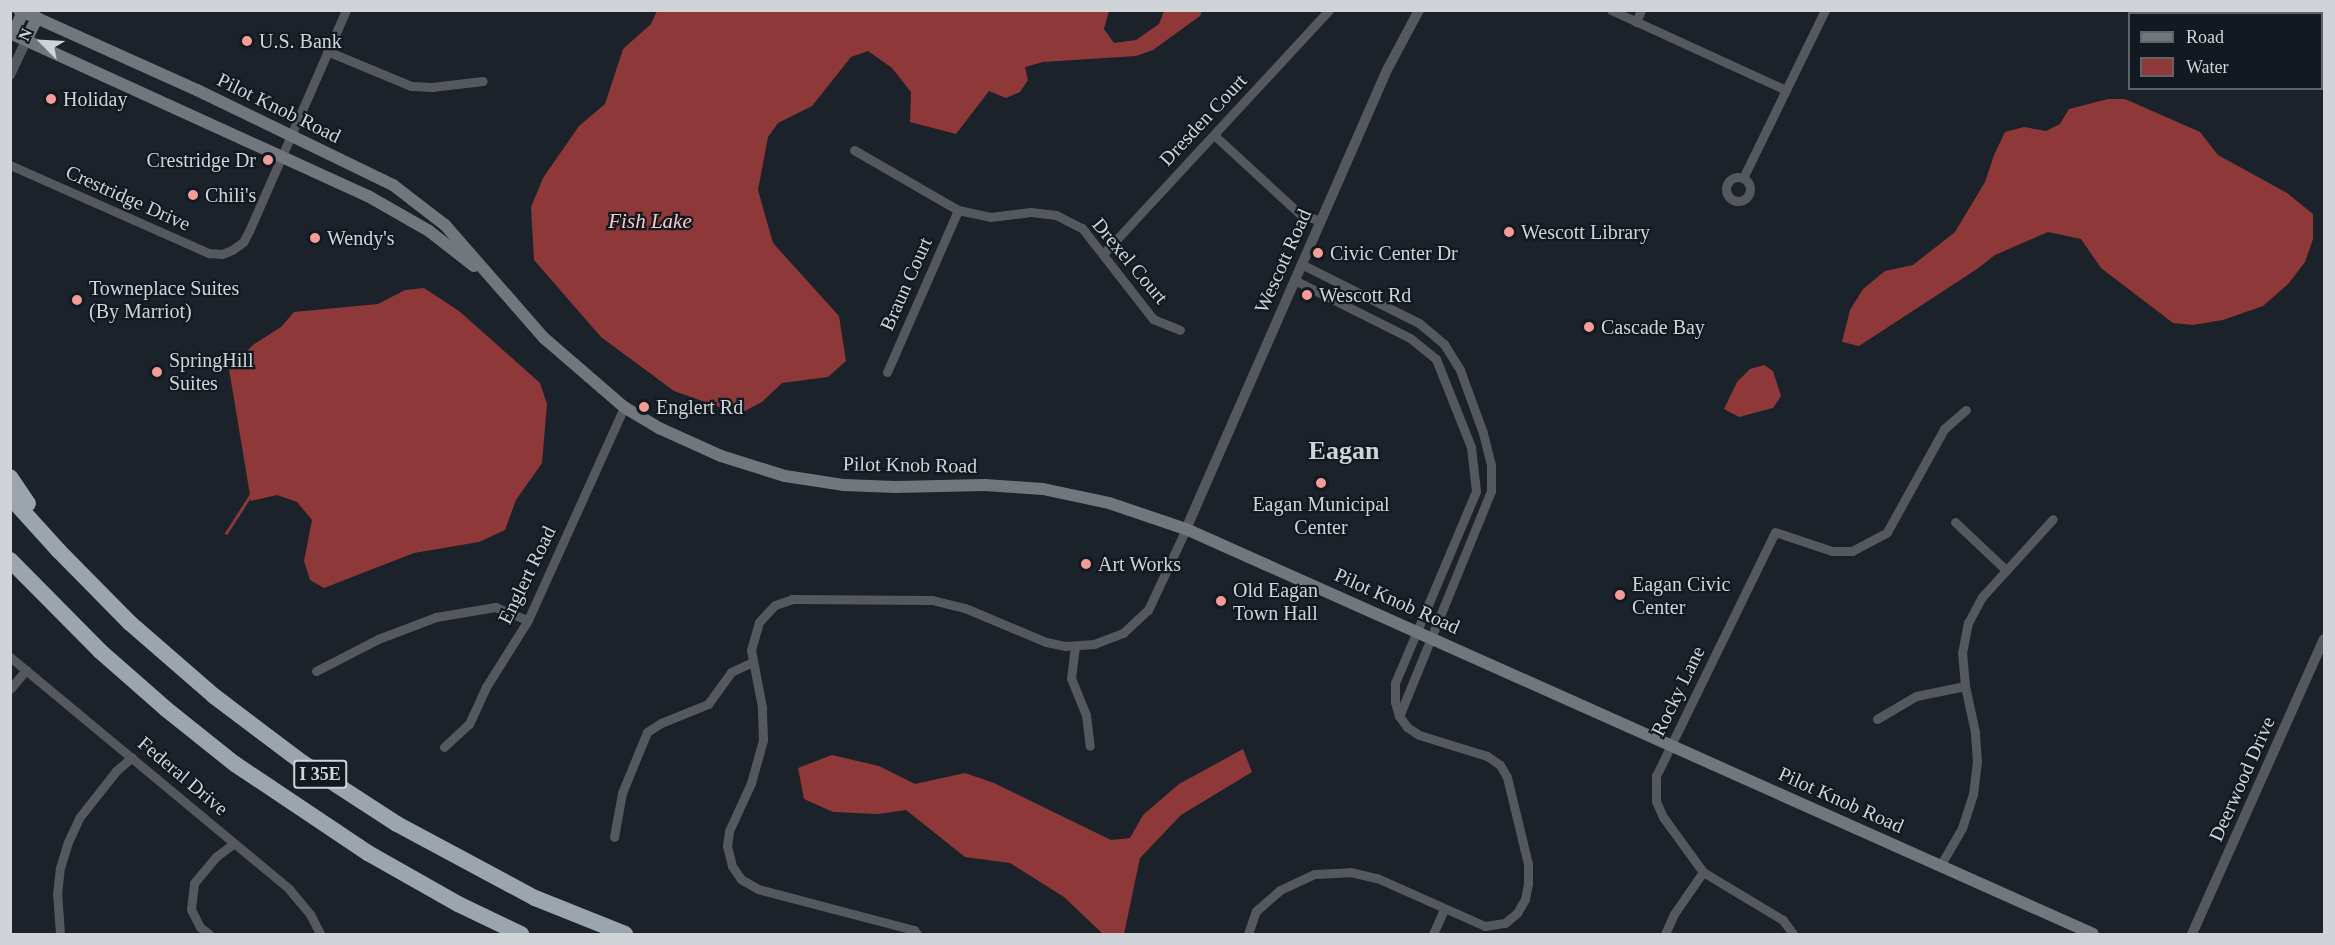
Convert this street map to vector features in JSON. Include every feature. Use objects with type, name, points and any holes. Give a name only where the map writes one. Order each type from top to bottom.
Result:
[{"type":"highway","points":[[10,477],[58,550]]},
{"type":"highway","name":"I 35E","points":[[10,496],[58,550],[130,622],[206,688],[303,763],[397,824],[524,892],[625,934]]},
{"type":"highway","name":"I 35E","points":[[10,560],[100,651],[166,709],[236,764],[368,853],[458,904],[521,934]]},
{"type":"main road","name":"Pilot Knob Road","points":[[22,11],[38,14],[393,185],[445,225],[544,338],[624,407],[659,428],[721,456],[785,476],[844,485],[895,487],[985,485],[1043,489],[1109,503],[1186,529],[2093,934]]},
{"type":"main road","points":[[11,36],[22,11]]},
{"type":"main road","points":[[26,40],[38,14]]},
{"type":"main road","name":"Pilot Knob Road","points":[[11,36],[26,40],[368,196],[429,231],[494,281]]},
{"type":"street","points":[[281,157],[346,10]]},
{"type":"street","name":"Dresden Court","points":[[1104,253],[1329,10]]},
{"type":"street","points":[[1611,10],[1786,90]]},
{"type":"street","points":[[1636,22],[1641,10]]},
{"type":"street","points":[[1743,178],[1825,10]]},
{"type":"street","name":"Wescott Road","points":[[1186,529],[1387,70],[1416,11]]},
{"type":"street","points":[[10,75],[26,40]]},
{"type":"street","points":[[327,51],[411,86],[432,87],[483,81]]},
{"type":"street","points":[[1214,135],[1300,214],[1320,221]]},
{"type":"street","name":"Drexel Court","points":[[854,150],[958,210],[990,217],[1031,212],[1056,215],[1082,228],[1104,253],[1153,319],[1180,330]]},
{"type":"street","name":"Crestridge Drive","points":[[10,165],[209,253],[222,254],[243,242],[281,157]]},
{"type":"street","name":"Braun Court","points":[[887,372],[958,210]]},
{"type":"street","points":[[1301,264],[1431,331],[1444,344],[1460,370],[1483,433],[1491,465],[1491,491],[1399,716]]},
{"type":"street","points":[[1248,934],[1256,912],[1280,890],[1314,874],[1350,872],[1377,878],[1485,926],[1505,924],[1517,913],[1525,899],[1528,864],[1507,777],[1500,765],[1487,756],[1419,735],[1407,727],[1399,716],[1395,683],[1415,630],[1476,491],[1471,447],[1436,359],[1410,338],[1294,280]]},
{"type":"street","name":"Englert Road","points":[[444,747],[469,724],[486,687],[528,620],[624,407]]},
{"type":"street","name":"Rocky Lane","points":[[1793,934],[1783,920],[1703,872],[1663,817],[1656,801],[1656,776],[1775,532],[1832,551],[1852,551],[1887,532],[1944,429],[1966,410]]},
{"type":"street","points":[[1940,866],[1962,828],[1973,794],[1977,762],[1975,732],[1965,686],[1962,653],[1968,623],[1982,597],[2054,519]]},
{"type":"street","points":[[1955,522],[2006,570]]},
{"type":"street","points":[[917,934],[914,930],[758,889],[744,882],[734,870],[727,841],[755,772],[763,740],[762,707],[752,662],[752,638],[766,613],[787,600],[804,598],[915,599],[948,603],[1046,642],[1075,646],[1113,638],[1140,619],[1148,610],[1186,529]]},
{"type":"street","points":[[316,671],[378,639],[436,617],[495,607],[528,620]]},
{"type":"street","name":"Deerwood Drive","points":[[2192,934],[2325,639]]},
{"type":"street","points":[[1075,646],[1071,678],[1086,715],[1090,746]]},
{"type":"street","name":"Federal Drive","points":[[10,657],[289,889],[310,915],[320,934]]},
{"type":"street","points":[[614,837],[622,793],[647,732],[661,723],[708,704],[731,672],[752,662]]},
{"type":"street","points":[[10,689],[26,670]]},
{"type":"street","points":[[1877,719],[1916,696],[1965,686]]},
{"type":"street","points":[[60,934],[57,895],[68,842],[80,818],[116,771],[132,757]]},
{"type":"street","points":[[209,934],[200,927],[191,909],[194,883],[217,856],[234,843]]},
{"type":"street","points":[[1665,934],[1674,914],[1703,872]]},
{"type":"street","points":[[1432,934],[1444,909]]},
{"type":"water","name":"Fish Lake","points":[[657,11],[1109,11],[1104,29],[1114,43],[1136,40],[1159,24],[1164,11],[1202,11],[1200,16],[1153,50],[1136,56],[1043,62],[1025,67],[1028,80],[1020,92],[1006,98],[989,91],[956,134],[910,122],[911,92],[892,68],[868,51],[851,57],[812,106],[778,123],[768,137],[758,190],[773,243],[839,316],[846,361],[828,377],[782,383],[762,402],[739,414],[674,391],[601,337],[534,260],[531,207],[543,178],[579,126],[605,104],[623,49],[651,24]]},
{"type":"water","points":[[2108,99],[2125,99],[2200,132],[2218,155],[2287,193],[2313,214],[2313,239],[2305,262],[2289,283],[2263,306],[2223,320],[2193,325],[2173,323],[2101,268],[2081,239],[2048,232],[1995,255],[1859,346],[1842,342],[1850,310],[1863,289],[1885,271],[1913,265],[1955,232],[1985,182],[2005,132],[2024,127],[2046,131],[2060,124],[2069,109]]},
{"type":"water","points":[[424,288],[459,311],[540,383],[547,404],[542,463],[516,500],[505,530],[479,542],[414,553],[324,588],[310,580],[304,561],[312,520],[297,502],[277,495],[251,501],[229,369],[253,345],[281,327],[294,312],[378,304],[405,290]]},
{"type":"water","points":[[1764,365],[1773,371],[1781,396],[1773,408],[1739,417],[1724,409],[1737,382],[1750,369]]},
{"type":"water","points":[[1243,749],[1252,772],[1181,815],[1140,858],[1124,934],[1103,934],[1064,897],[1010,863],[965,857],[906,810],[878,814],[833,812],[804,799],[798,768],[832,755],[879,766],[915,784],[965,773],[994,783],[1111,840],[1130,838],[1143,815],[1179,784]]},
{"type":"waterway","points":[[226,533],[251,494]]},
{"type":"place","name":"U.S. Bank","points":[[247,41]]},
{"type":"place","name":"Holiday","points":[[51,99]]},
{"type":"place","name":"Crestridge Dr","points":[[268,160]]},
{"type":"place","name":"Chili's","points":[[193,195]]},
{"type":"place","name":"Wescott Library","points":[[1509,232]]},
{"type":"place","name":"Wendy's","points":[[315,238]]},
{"type":"place","name":"Civic Center Dr","points":[[1318,253]]},
{"type":"place","name":"Wescott Rd","points":[[1307,295]]},
{"type":"place","name":"Towneplace Suites (By Marriot)","points":[[77,300]]},
{"type":"place","name":"Cascade Bay","points":[[1589,327]]},
{"type":"place","name":"SpringHill Suites","points":[[157,372]]},
{"type":"place","name":"Englert Rd","points":[[644,407]]},
{"type":"place","name":"Eagan Municipal Center","points":[[1321,483]]},
{"type":"place","name":"Art Works","points":[[1086,564]]},
{"type":"place","name":"Eagan Civic Center","points":[[1620,595]]},
{"type":"place","name":"Old Eagan Town Hall","points":[[1221,601]]},
{"type":"district","name":"Eagan","points":[[1344,451]]}]
